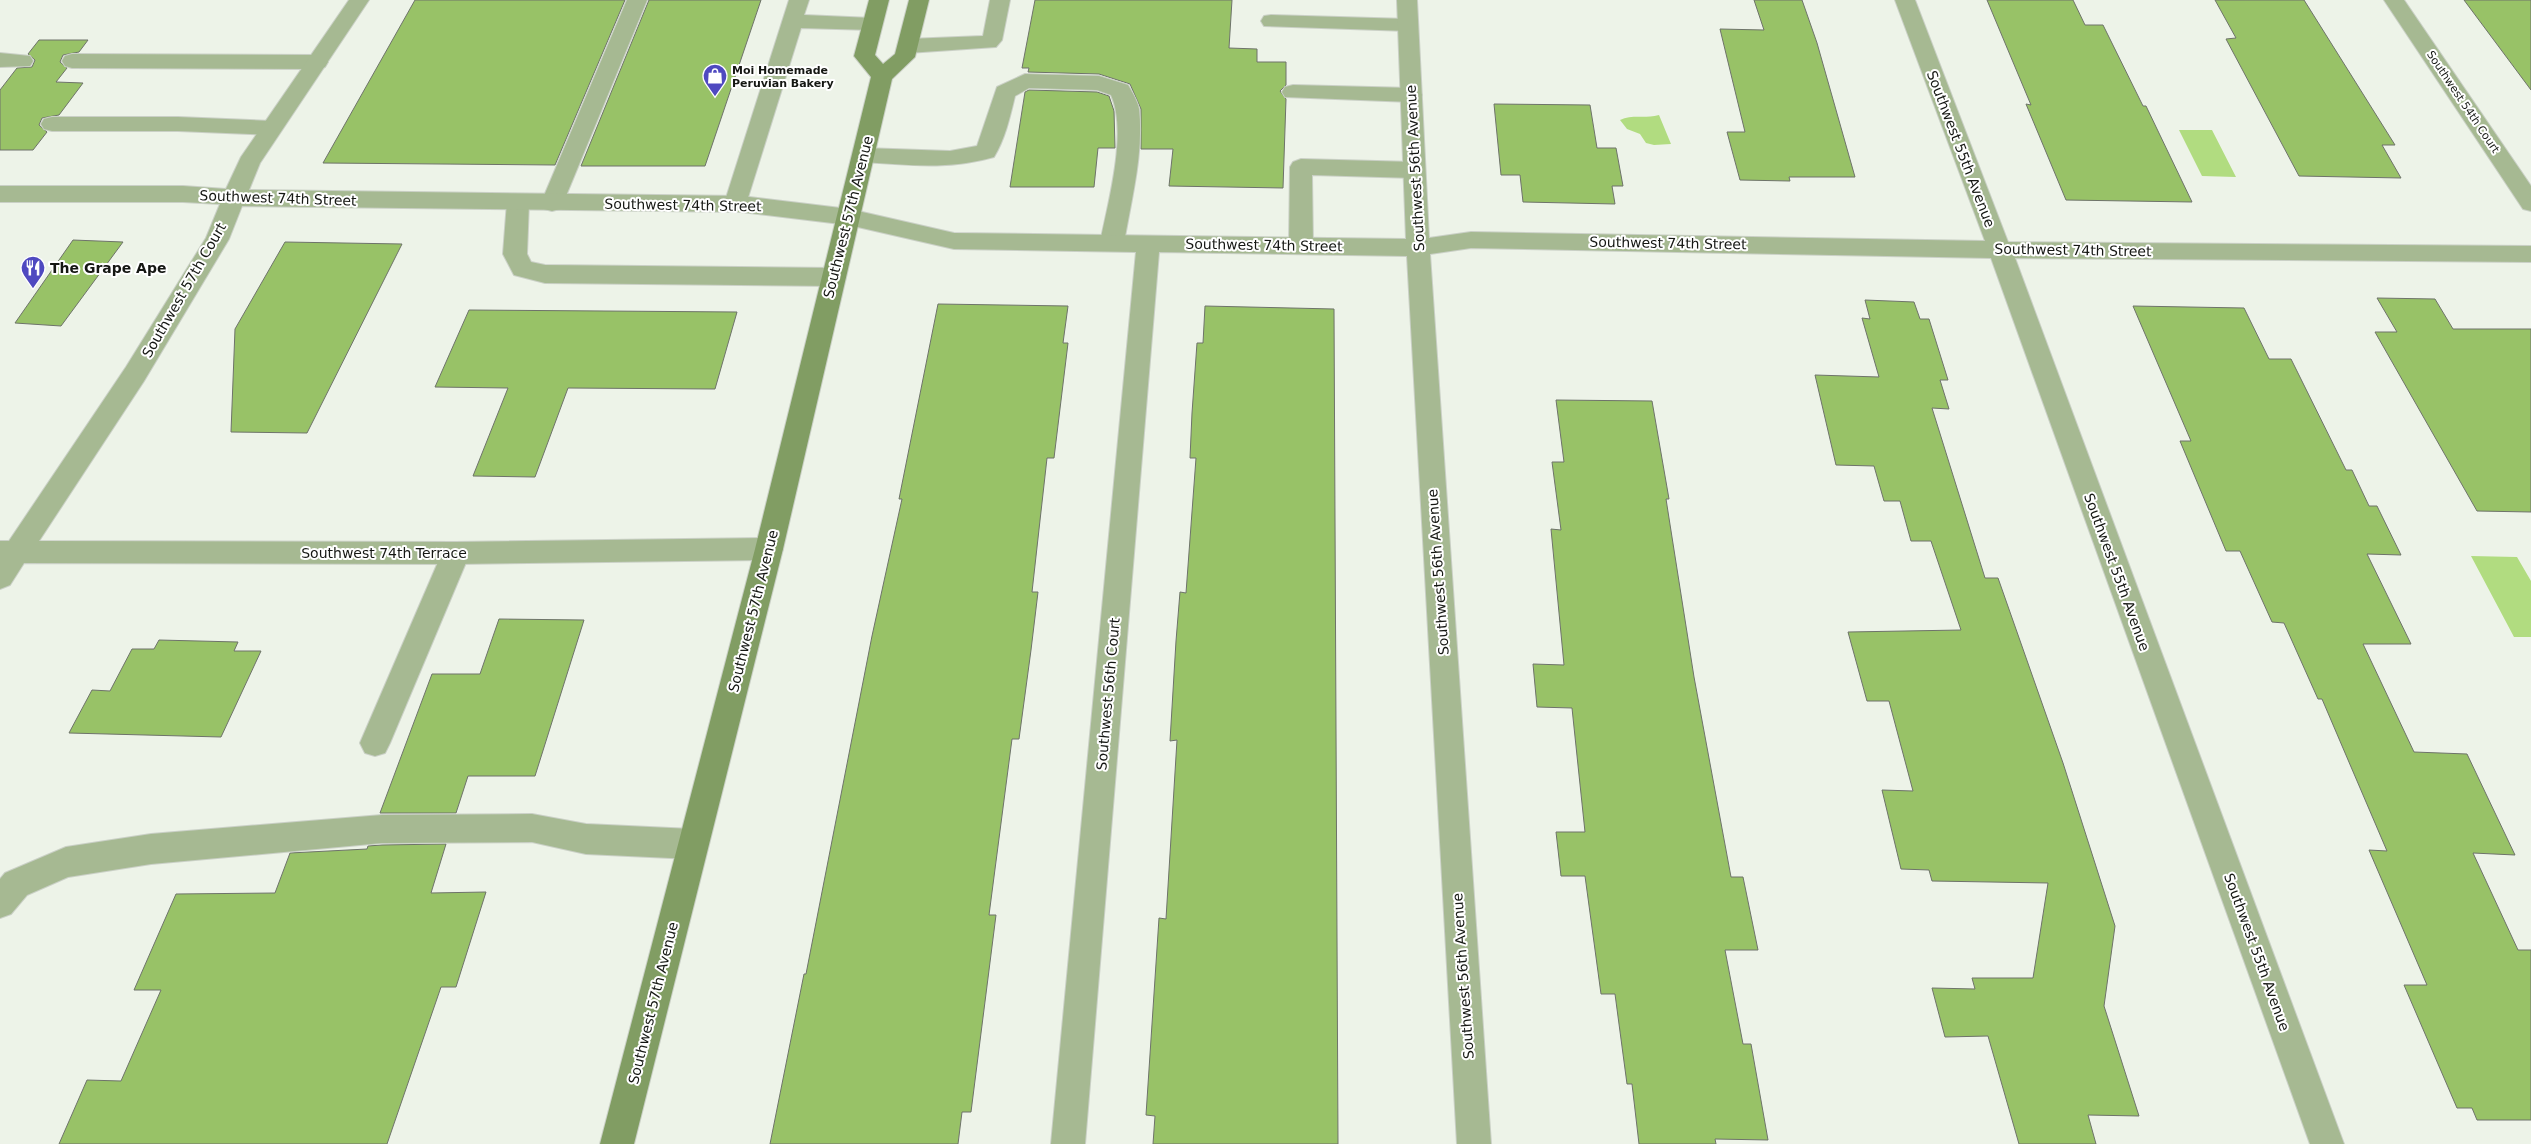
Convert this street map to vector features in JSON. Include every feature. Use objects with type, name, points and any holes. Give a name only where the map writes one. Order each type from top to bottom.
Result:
[{"type":"main road","points":[[878,0],[864,56],[882,76],[906,57],[919,0]]},
{"type":"main road","name":"Southwest 57th Avenue","points":[[617,1144],[692,844],[769,549],[882,76]]},
{"type":"street","name":"Southwest 57th Court","points":[[0,577],[8,552],[135,374],[217,240],[249,162],[270,128],[318,62],[359,0]]},
{"type":"street","points":[[552,203],[637,0]]},
{"type":"street","points":[[735,204],[799,0]]},
{"type":"street","points":[[908,46],[989,42],[992,40],[1000,0]]},
{"type":"street","name":"Southwest 55th Avenue","points":[[1905,0],[1999,250],[2327,1144]]},
{"type":"street","name":"Southwest 54th Court","points":[[2394,0],[2531,203]]},
{"type":"street","points":[[1272,21],[1408,12]]},
{"type":"street","name":"Southwest 56th Avenue","points":[[1408,12],[1418,248],[1474,1144]]},
{"type":"street","points":[[793,21],[872,24]]},
{"type":"street","points":[[0,60],[23,61]]},
{"type":"street","points":[[72,61],[318,62]]},
{"type":"street","points":[[864,156],[950,159],[986,152],[996,128],[1005,92],[1025,81],[1099,83],[1120,90],[1128,108],[1127,160],[1112,243]]},
{"type":"street","points":[[1293,92],[1411,95]]},
{"type":"street","points":[[52,124],[178,124],[270,128]]},
{"type":"street","points":[[1301,246],[1301,168],[1414,170]]},
{"type":"street","name":"Southwest 74th Street","points":[[0,194],[183,194],[234,197],[552,203],[735,204],[849,216],[954,241],[1418,248],[1472,240],[1999,250],[2531,254]]},
{"type":"street","points":[[518,202],[515,254],[522,269],[544,274],[834,277]]},
{"type":"street","name":"Southwest 56th Court","points":[[1068,1144],[1148,244]]},
{"type":"street","name":"Southwest 74th Terrace","points":[[8,552],[456,553],[769,549]]},
{"type":"street","points":[[375,743],[456,553]]},
{"type":"street","points":[[0,903],[16,884],[66,862],[151,848],[382,829],[532,828],[586,839],[692,844]]},
{"type":"shaded area","points":[[1659,115],[1671,144],[1654,145],[1646,143],[1640,134],[1627,129],[1620,120],[1629,117]]},
{"type":"shaded area","points":[[2179,130],[2212,130],[2236,177],[2202,176]]},
{"type":"shaded area","points":[[2471,556],[2517,557],[2531,581],[2531,637],[2514,637]]},
{"type":"building","points":[[415,0],[625,0],[555,165],[323,163]]},
{"type":"building","points":[[649,0],[761,0],[705,166],[581,166]]},
{"type":"building","points":[[1035,0],[1232,0],[1229,48],[1257,49],[1257,62],[1286,62],[1286,85],[1280,91],[1286,99],[1283,188],[1169,186],[1173,149],[1141,149],[1141,109],[1130,84],[1099,74],[1028,72],[1029,68],[1022,68]]},
{"type":"building","points":[[1754,0],[1802,0],[1817,43],[1855,177],[1789,177],[1790,181],[1740,180],[1727,132],[1745,132],[1720,29],[1764,30]]},
{"type":"building","points":[[1987,0],[2073,0],[2085,25],[2103,25],[2143,106],[2146,106],[2192,202],[2066,200],[2026,104],[2031,105]]},
{"type":"building","points":[[2215,0],[2304,0],[2395,145],[2382,145],[2401,178],[2299,176],[2226,39],[2236,38]]},
{"type":"building","points":[[2464,0],[2531,0],[2531,90]]},
{"type":"building","points":[[39,40],[88,40],[79,52],[63,55],[60,62],[67,68],[56,82],[83,83],[59,115],[42,118],[39,125],[47,132],[33,150],[0,150],[0,90],[17,68],[32,67],[35,60],[28,54]]},
{"type":"building","points":[[1029,90],[1097,92],[1109,96],[1114,111],[1115,148],[1098,148],[1094,187],[1010,187],[1025,92]]},
{"type":"building","points":[[1494,104],[1590,105],[1597,148],[1616,148],[1623,186],[1612,186],[1615,204],[1523,202],[1520,175],[1501,175]]},
{"type":"building","points":[[73,240],[123,242],[61,326],[15,323]]},
{"type":"building","points":[[285,242],[402,244],[307,433],[231,432],[235,329]]},
{"type":"building","points":[[2377,298],[2435,299],[2453,329],[2531,329],[2531,512],[2477,511],[2375,332],[2397,332]]},
{"type":"building","points":[[1865,300],[1914,302],[1920,319],[1929,319],[1948,380],[1940,380],[1949,409],[1932,408],[1985,578],[1998,578],[2063,763],[2115,926],[2104,1006],[2139,1116],[2088,1115],[2096,1144],[2019,1144],[1988,1036],[1945,1037],[1932,988],[1975,989],[1972,978],[2033,978],[2048,883],[1932,881],[1929,870],[1901,869],[1882,790],[1913,791],[1889,701],[1867,701],[1848,632],[1961,630],[1931,541],[1911,541],[1900,501],[1884,501],[1874,466],[1836,465],[1815,375],[1879,377],[1862,318],[1870,319]]},
{"type":"building","points":[[938,304],[1068,306],[1063,343],[1068,343],[1054,458],[1047,458],[1032,592],[1038,592],[1031,650],[1019,739],[1012,739],[989,915],[996,915],[971,1112],[962,1112],[958,1144],[770,1144],[804,974],[806,974],[872,636],[902,499],[899,499]]},
{"type":"building","points":[[1205,306],[1334,309],[1338,1144],[1153,1144],[1155,1116],[1146,1115],[1159,918],[1166,919],[1177,740],[1170,741],[1176,641],[1180,592],[1186,593],[1196,458],[1190,458],[1192,413],[1197,343],[1203,343]]},
{"type":"building","points":[[2133,306],[2244,308],[2269,359],[2291,359],[2346,470],[2352,470],[2369,506],[2377,506],[2401,555],[2367,554],[2411,644],[2363,644],[2414,752],[2467,754],[2515,855],[2473,853],[2518,950],[2531,950],[2531,1120],[2477,1120],[2472,1108],[2457,1108],[2404,985],[2427,985],[2369,850],[2387,851],[2322,699],[2318,699],[2284,623],[2272,622],[2240,551],[2226,551],[2180,441],[2191,441]]},
{"type":"building","points":[[469,310],[737,312],[715,389],[568,388],[535,477],[473,476],[508,388],[435,387]]},
{"type":"building","points":[[1556,400],[1652,401],[1669,499],[1666,499],[1694,677],[1731,877],[1743,877],[1758,950],[1725,950],[1743,1044],[1751,1044],[1768,1140],[1715,1139],[1716,1144],[1639,1144],[1632,1084],[1627,1084],[1615,994],[1601,994],[1585,876],[1561,876],[1556,832],[1585,832],[1572,708],[1537,707],[1533,664],[1564,665],[1551,529],[1561,530],[1552,462],[1564,462]]},
{"type":"building","points":[[499,619],[584,620],[535,776],[468,776],[456,813],[380,813],[432,674],[480,674]]},
{"type":"building","points":[[159,640],[238,642],[234,651],[261,651],[221,737],[69,733],[92,690],[110,691],[132,649],[154,649]]},
{"type":"building","points":[[446,844],[431,893],[486,892],[456,987],[441,987],[387,1144],[59,1144],[87,1080],[121,1081],[161,990],[134,990],[176,894],[275,893],[290,853],[367,849],[368,846],[382,845]]},
{"type":"place","name":"Moi Homemade Peruvian Bakery","points":[[715,97]]},
{"type":"place","name":"The Grape Ape","points":[[33,289]]}]
